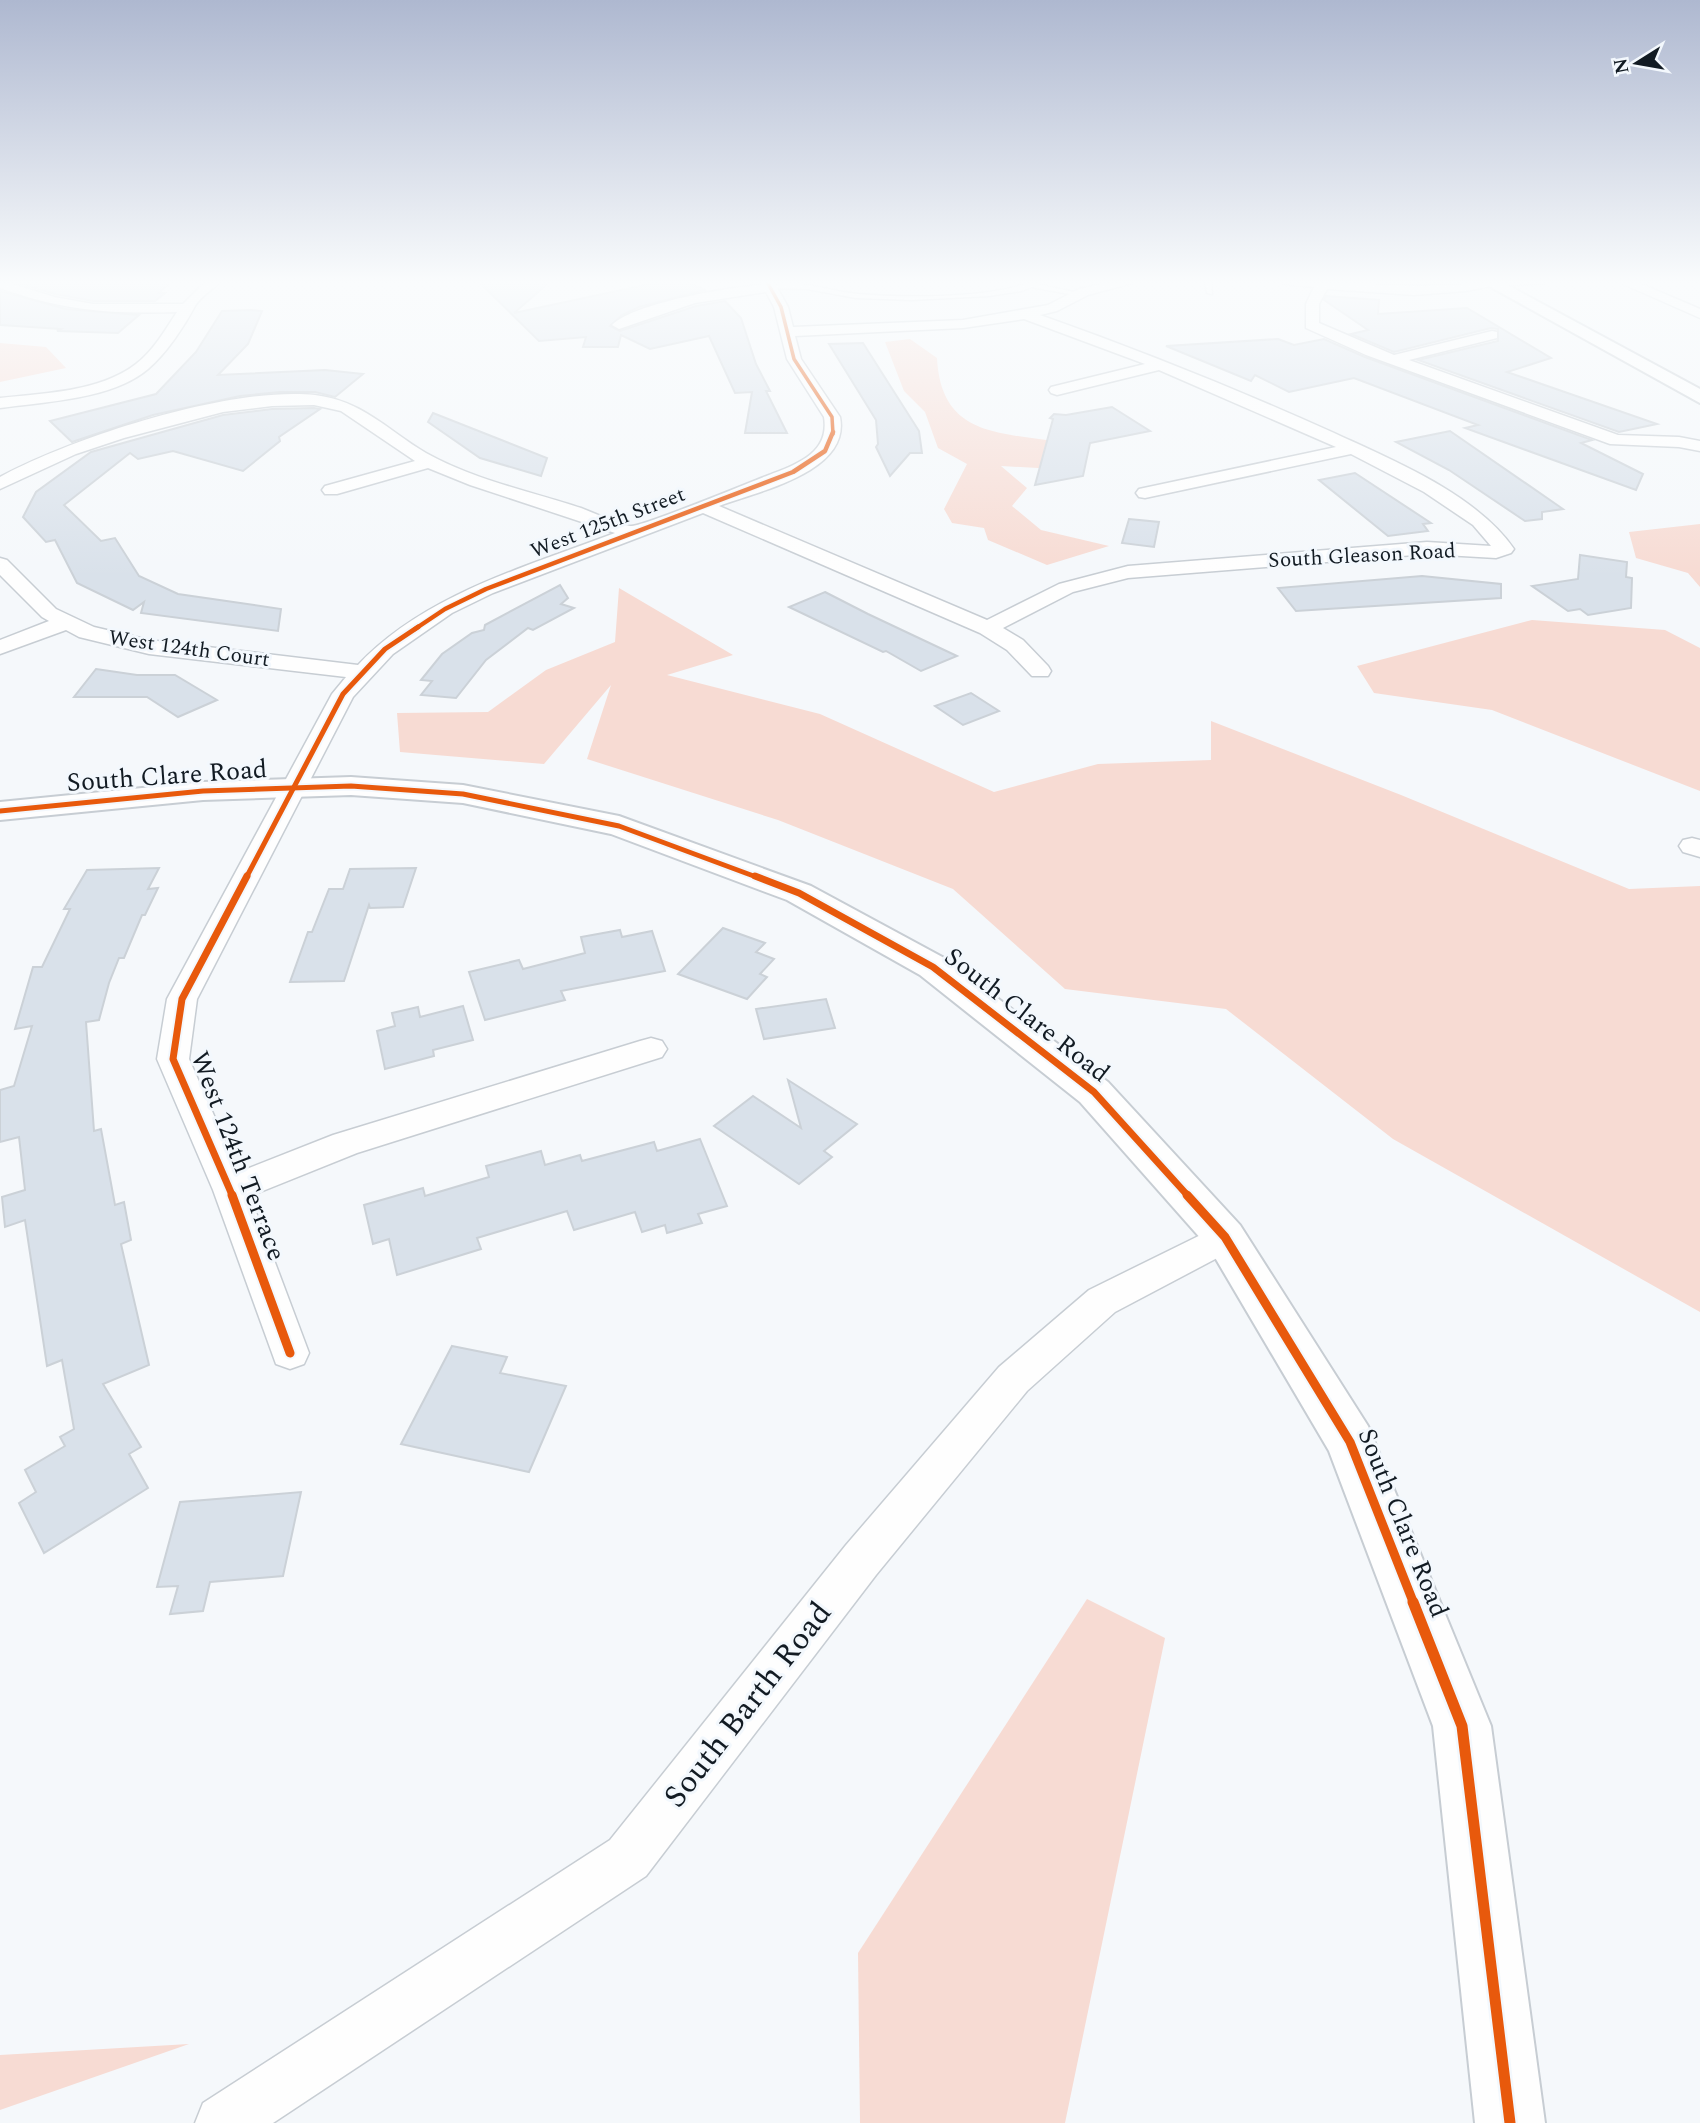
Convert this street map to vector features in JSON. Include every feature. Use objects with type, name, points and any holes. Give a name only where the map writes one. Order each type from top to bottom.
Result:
[{"type":"street","points":[[0,403],[94,388],[117,379]]},
{"type":"street","name":"West 125th Street","points":[[295,787],[342,694],[385,649],[445,608],[509,580],[815,461],[828,450],[835,428],[832,417],[807,379]]},
{"type":"street","points":[[1057,390],[1102,379]]},
{"type":"street","name":"South Gleason Road","points":[[988,628],[1066,588],[1128,572],[1427,548],[1496,552],[1504,549],[1501,542],[1483,524],[1426,486],[1298,423],[1194,379]]},
{"type":"street","points":[[1446,379],[1616,440],[1679,442],[1700,446]]},
{"type":"street","points":[[1667,379],[1700,397]]},
{"type":"street","points":[[0,484],[31,466],[80,446],[216,408],[277,400],[328,401],[346,407],[429,462],[490,486],[601,520],[630,533]]},
{"type":"street","points":[[1616,440],[1630,451],[1648,458]]},
{"type":"street","points":[[1145,493],[1350,449]]},
{"type":"street","points":[[1674,459],[1700,456]]},
{"type":"street","points":[[331,490],[429,462]]},
{"type":"street","points":[[703,506],[988,628],[1015,645],[1040,671]]},
{"type":"street","name":"West 124th Court","points":[[0,564],[49,613],[64,623],[118,641],[361,672]]},
{"type":"street","points":[[0,647],[64,623]]},
{"type":"street","name":"South Clare Road","points":[[0,811],[203,790],[351,786],[463,794],[618,826],[799,893],[933,967],[1094,1092],[1225,1237],[1350,1442],[1462,1726],[1510,2123]]},
{"type":"street","name":"West 124th Terrace","points":[[290,1353],[230,1190],[173,1059],[182,999],[295,787]]},
{"type":"street","name":"West 124th Terrace","points":[[230,1190],[345,1144],[651,1049]]},
{"type":"street","name":"South Barth Road","points":[[223,2123],[628,1858],[861,1560],[1013,1379],[1102,1301],[1225,1237]]},
{"type":"shaded area","points":[[899,379],[940,379],[949,403],[961,416],[977,426],[1015,436],[1059,442],[1073,470],[1001,466],[1027,488],[1012,506],[1041,530],[1109,546],[1047,565],[988,540],[984,528],[952,523],[944,509],[967,464],[938,448],[925,412],[904,391]]},
{"type":"shaded area","points":[[1700,524],[1700,587],[1688,573],[1636,558],[1629,532]]},
{"type":"shaded area","points":[[619,588],[733,655],[667,675],[820,714],[994,792],[1098,764],[1211,760],[1211,721],[1401,795],[1629,889],[1700,886],[1700,1312],[1393,1139],[1226,1009],[1065,989],[953,889],[778,820],[587,759],[611,685],[544,764],[400,752],[397,713],[488,712],[546,670],[615,642]]},
{"type":"shaded area","points":[[1532,620],[1665,630],[1700,648],[1700,791],[1492,710],[1374,693],[1357,666]]},
{"type":"shaded area","points":[[1087,1599],[1165,1638],[1065,2123],[860,2123],[858,1953]]},
{"type":"shaded area","points":[[189,2044],[0,2110],[0,2055]]},
{"type":"building","points":[[170,379],[357,379],[335,397],[315,392],[240,396],[153,415],[72,442],[50,421],[156,394]]},
{"type":"building","points":[[729,379],[764,379],[770,391],[766,391],[787,433],[745,433],[752,392],[735,393]]},
{"type":"building","points":[[851,379],[886,379],[919,431],[922,453],[910,453],[890,476],[876,447],[876,420]]},
{"type":"building","points":[[1263,379],[1349,379],[1289,392]]},
{"type":"building","points":[[1357,379],[1425,379],[1592,440],[1581,443],[1643,474],[1636,490],[1465,428],[1478,425]]},
{"type":"building","points":[[1471,379],[1527,379],[1657,424],[1619,432]]},
{"type":"building","points":[[1112,407],[1150,431],[1090,443],[1083,476],[1035,485],[1053,419],[1050,418],[1054,414],[1066,415]]},
{"type":"building","points":[[272,409],[320,409],[279,437],[280,441],[243,471],[173,451],[138,459],[130,453],[64,505],[101,541],[115,538],[139,576],[178,594],[281,609],[278,631],[141,613],[144,602],[133,610],[77,583],[55,540],[46,542],[23,517],[36,492],[91,452],[223,415]]},
{"type":"building","points":[[433,413],[547,458],[541,476],[480,458],[428,422]]},
{"type":"building","points":[[1450,431],[1563,509],[1542,512],[1542,519],[1525,521],[1449,470],[1396,442]]},
{"type":"building","points":[[1355,473],[1431,523],[1423,524],[1428,531],[1388,536],[1319,480]]},
{"type":"building","points":[[1129,519],[1159,522],[1154,547],[1122,543]]},
{"type":"building","points":[[1580,555],[1627,562],[1626,577],[1632,578],[1631,608],[1588,615],[1580,609],[1568,611],[1532,586],[1578,579]]},
{"type":"building","points":[[1422,576],[1501,584],[1501,598],[1296,611],[1278,588]]},
{"type":"building","points":[[560,585],[568,598],[561,604],[574,608],[533,630],[528,628],[486,660],[456,698],[421,695],[432,681],[421,680],[442,654],[472,633],[484,630],[485,625]]},
{"type":"building","points":[[825,592],[957,656],[921,671],[886,651],[883,652],[789,607]]},
{"type":"building","points":[[96,669],[137,675],[175,675],[217,700],[178,717],[147,697],[74,697]]},
{"type":"building","points":[[971,693],[999,711],[963,725],[935,706]]},
{"type":"building","points":[[159,868],[148,889],[158,888],[145,915],[142,915],[124,958],[119,958],[99,1020],[86,1022],[94,1131],[101,1129],[115,1205],[124,1202],[131,1240],[121,1244],[149,1365],[103,1384],[141,1447],[129,1454],[148,1488],[44,1553],[19,1503],[36,1492],[25,1470],[65,1446],[60,1437],[74,1429],[62,1360],[47,1366],[25,1220],[5,1227],[2,1197],[25,1190],[19,1137],[0,1142],[0,1090],[14,1086],[32,1026],[15,1029],[33,967],[42,967],[70,909],[64,909],[87,870]]},
{"type":"building","points":[[416,868],[403,907],[370,908],[369,905],[344,981],[290,982],[308,932],[312,932],[329,889],[343,889],[350,869]]},
{"type":"building","points":[[723,928],[765,943],[756,952],[774,959],[760,974],[767,977],[747,999],[678,974]]},
{"type":"building","points":[[620,930],[622,937],[652,931],[665,971],[561,991],[565,1000],[485,1020],[469,972],[519,960],[523,969],[585,953],[581,937]]},
{"type":"building","points":[[826,999],[835,1028],[764,1039],[756,1009]]},
{"type":"building","points":[[463,1006],[473,1040],[433,1050],[434,1056],[385,1069],[377,1031],[395,1026],[392,1013],[418,1007],[420,1017]]},
{"type":"building","points":[[788,1080],[857,1124],[824,1151],[832,1157],[799,1184],[714,1126],[753,1096],[801,1128]]},
{"type":"building","points":[[700,1139],[727,1206],[698,1214],[702,1223],[667,1233],[665,1225],[642,1232],[635,1212],[574,1230],[567,1211],[477,1238],[481,1249],[397,1275],[389,1239],[373,1244],[364,1205],[423,1188],[425,1196],[489,1177],[486,1166],[541,1151],[545,1165],[580,1155],[582,1161],[654,1142],[657,1151]]},
{"type":"building","points":[[452,1346],[507,1357],[500,1373],[566,1386],[529,1472],[401,1444]]},
{"type":"building","points":[[301,1492],[283,1576],[210,1582],[203,1611],[170,1614],[178,1586],[157,1587],[180,1502]]},
{"type":"cycle path","points":[[290,1353],[230,1190],[173,1059],[182,999],[343,694],[385,649],[445,609],[486,589],[793,472],[810,463],[830,444],[834,427],[832,417],[807,379]]},
{"type":"cycle path","points":[[0,811],[203,791],[351,786],[463,794],[619,826],[799,893],[933,967],[1094,1092],[1225,1237],[1350,1442],[1462,1726],[1510,2123]]}]
